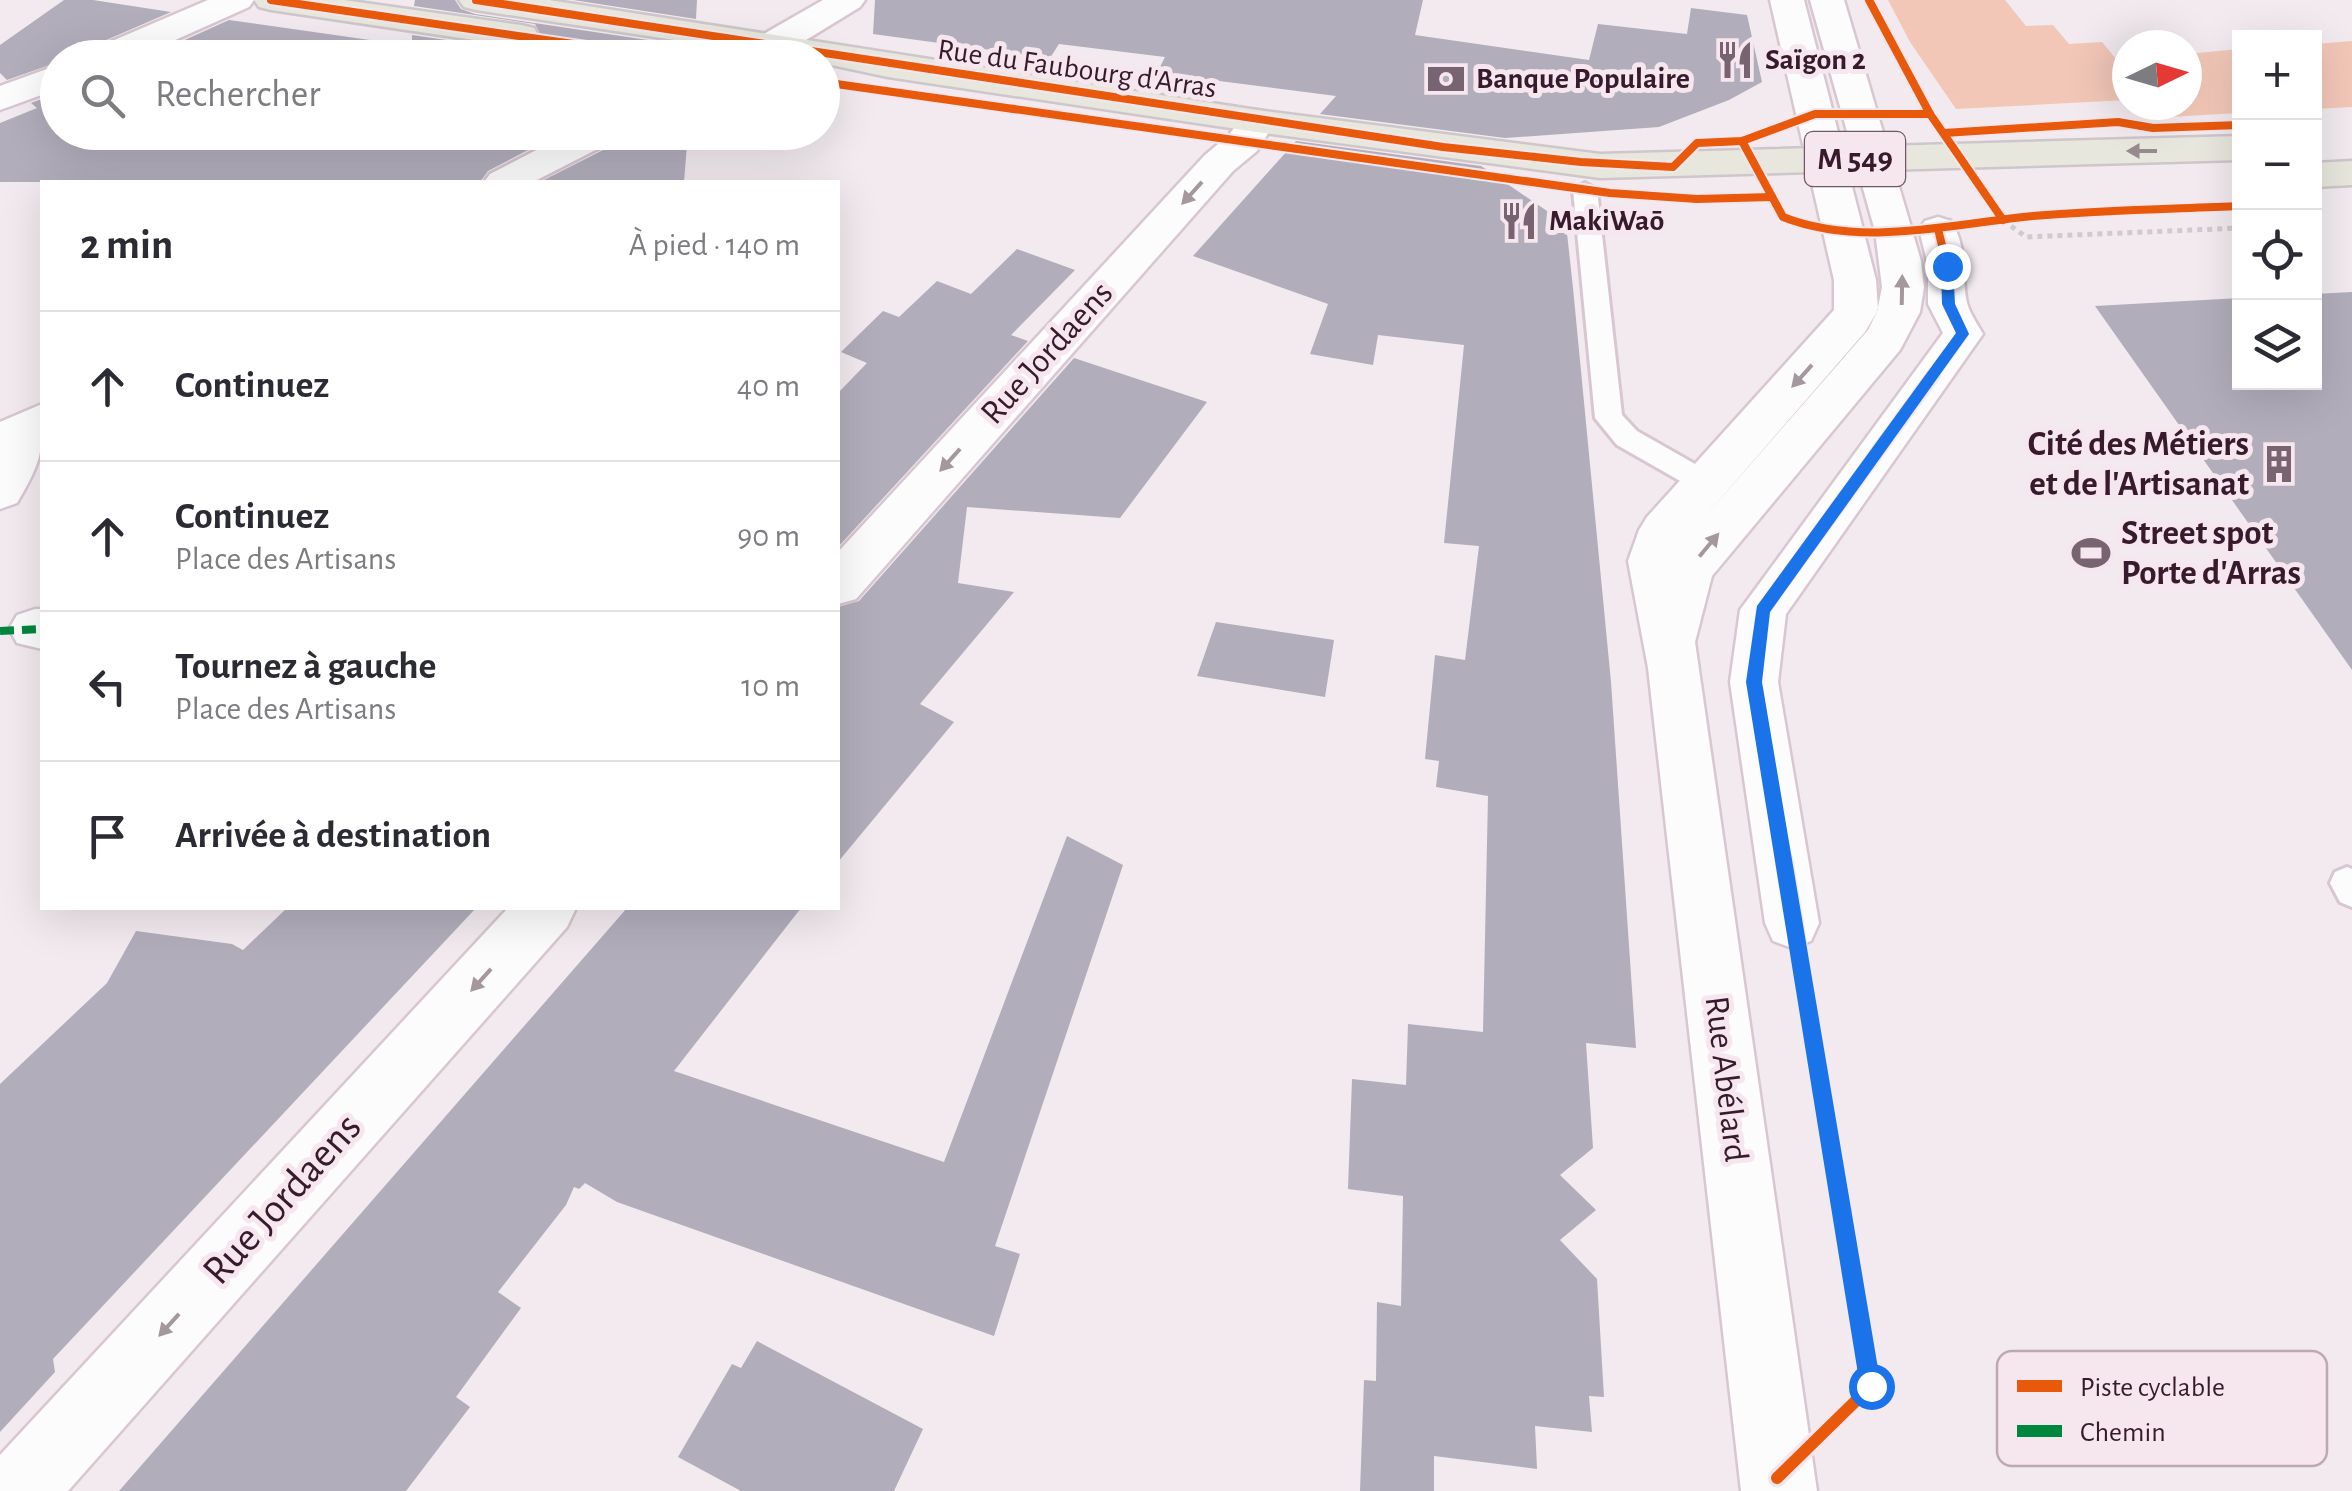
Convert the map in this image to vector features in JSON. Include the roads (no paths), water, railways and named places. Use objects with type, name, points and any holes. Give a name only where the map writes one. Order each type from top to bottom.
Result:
[{"type":"main road","points":[[271,0],[546,40]]},
{"type":"main road","name":"Rue du Faubourg d'Arras","points":[[476,0],[704,40]]},
{"type":"main road","name":"Rue du Faubourg d'Arras","points":[[840,60],[1585,190],[1697,199],[1830,178]]},
{"type":"main road","name":"Rue du Faubourg d'Arras","points":[[840,84],[1250,132],[1600,166],[1830,178],[2232,149]]},
{"type":"main road","points":[[2322,145],[2352,144]]},
{"type":"main road","points":[[2322,175],[2352,173]]},
{"type":"main road","name":"Rue du Faubourg d'Arras","points":[[1880,176],[1991,205],[2232,179]]},
{"type":"street","points":[[145,40],[236,0]]},
{"type":"street","points":[[778,40],[848,0]]},
{"type":"street","points":[[1787,0],[1830,178]]},
{"type":"street","name":"Rue Abélard","points":[[1674,668],[1674,611],[1689,568],[1884,340],[1902,310],[1902,270],[1880,176],[1827,0]]},
{"type":"street","points":[[0,100],[40,83]]},
{"type":"street","name":"Rue Jordaens","points":[[840,583],[1250,132]]},
{"type":"street","points":[[508,180],[566,150]]},
{"type":"street","name":"Rue Abélard","points":[[1780,1491],[1674,668],[1654,561],[1664,530],[1850,322],[1856,310],[1855,280],[1830,178]]},
{"type":"street","points":[[1792,924],[1754,682],[1763,610],[1963,334],[1948,304],[1947,266],[1938,229]]},
{"type":"street","points":[[0,491],[17,454],[21,432]]},
{"type":"street","name":"Rue Jordaens","points":[[18,1491],[544,910]]},
{"type":"lane","points":[[1585,190],[1608,418],[1627,438],[1706,484]]},
{"type":"place","name":"Saïgon 2","points":[[1735,60]]},
{"type":"place","name":"Banque Populaire","points":[[1446,79]]},
{"type":"place","name":"MakiWaō","points":[[1519,221]]},
{"type":"place","name":"Cité des Métiers et de l'Artisanat","points":[[2279,464]]},
{"type":"place","name":"Street spot Porte d'Arras","points":[[2091,553]]}]
